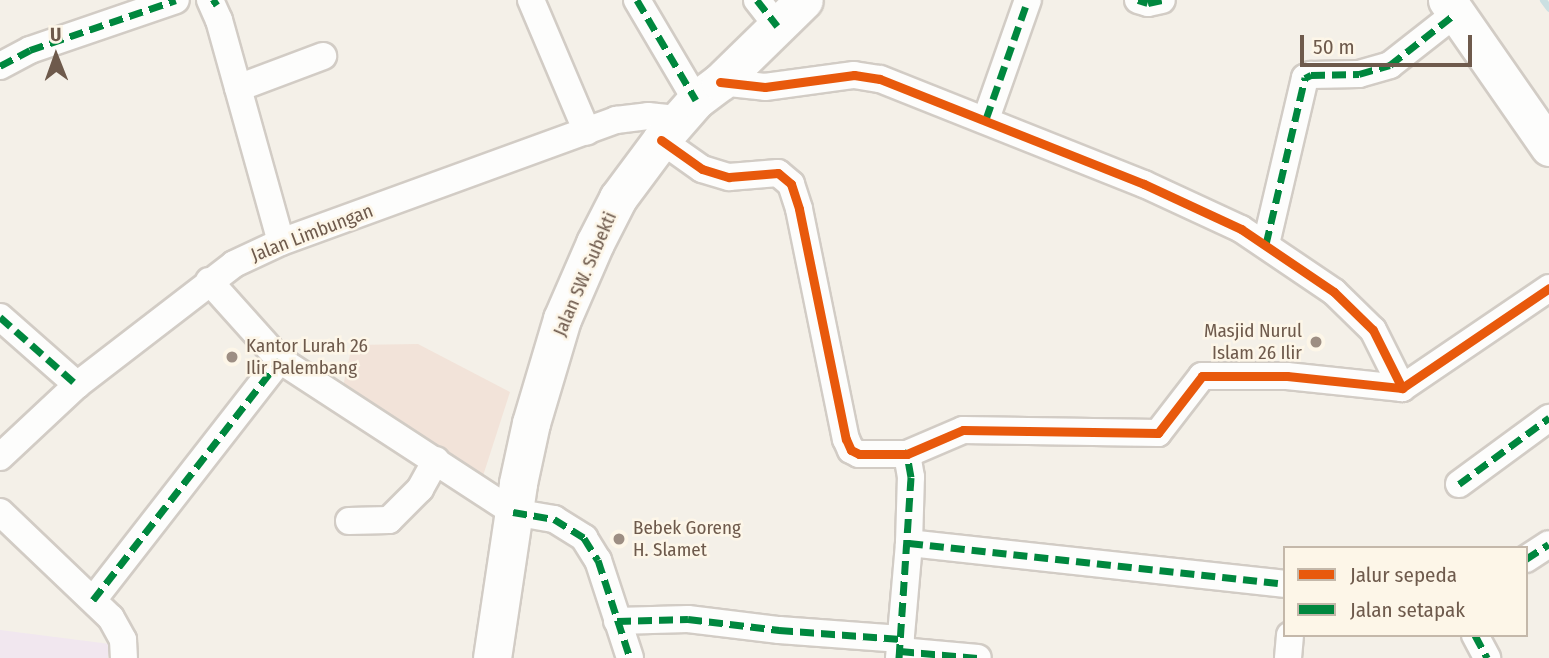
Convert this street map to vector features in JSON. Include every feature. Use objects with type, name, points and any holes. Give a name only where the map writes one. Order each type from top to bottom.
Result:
[{"type":"main road","name":"Jalan SW. Subekti","points":[[492,658],[513,512],[531,423],[562,319],[618,198],[767,13],[804,0]]},
{"type":"main road","points":[[1451,7],[1549,147]]},
{"type":"street","points":[[0,66],[30,50],[176,0]]},
{"type":"street","points":[[531,0],[587,132]]},
{"type":"street","points":[[637,0],[689,110],[702,169],[729,177],[784,175],[791,184],[799,209],[849,448],[859,454],[907,454],[963,430],[1158,433],[1202,376],[1287,376],[1402,388],[1549,288]]},
{"type":"street","points":[[986,119],[1028,0]]},
{"type":"street","points":[[1138,0],[1148,3],[1161,0]]},
{"type":"street","points":[[213,1],[281,242]]},
{"type":"street","points":[[1266,244],[1305,78],[1311,75],[1359,75],[1390,65],[1451,7]]},
{"type":"street","points":[[238,88],[323,56]]},
{"type":"street","name":"Jalan Limbungan","points":[[0,457],[77,385],[209,281],[234,264],[281,242],[629,118],[689,110],[765,87],[854,75],[919,92],[986,119],[1144,184],[1266,244],[1334,292],[1367,324],[1402,388]]},
{"type":"street","points":[[209,281],[280,360],[513,512],[554,519],[584,538],[598,560],[629,658]]},
{"type":"street","points":[[0,317],[77,385]]},
{"type":"street","points":[[93,600],[280,360]]},
{"type":"street","points":[[1459,484],[1549,418]]},
{"type":"street","points":[[900,649],[909,543],[911,477],[907,454]]},
{"type":"street","points":[[349,521],[389,520],[420,489],[436,460]]},
{"type":"street","points":[[0,512],[111,618],[123,640],[124,658]]},
{"type":"street","points":[[909,543],[1283,584]]},
{"type":"street","points":[[1528,558],[1549,544]]},
{"type":"street","points":[[617,621],[699,620],[978,658]]},
{"type":"street","points":[[1288,658],[1290,637]]},
{"type":"street","points":[[1476,637],[1487,658]]},
{"type":"shaded area","points":[[418,344],[510,392],[482,479],[342,391],[352,345]]},
{"type":"shaded area","points":[[0,630],[110,644],[108,658],[0,658]]},
{"type":"waterway","points":[[1543,0],[1549,8]]},
{"type":"marked path","points":[[0,66],[30,50],[176,0]]},
{"type":"marked path","points":[[212,4],[218,0]]},
{"type":"marked path","points":[[637,0],[696,100]]},
{"type":"marked path","points":[[757,0],[777,26]]},
{"type":"marked path","points":[[986,119],[1028,0]]},
{"type":"marked path","points":[[1138,0],[1148,3],[1162,0]]},
{"type":"marked path","points":[[1266,244],[1305,78],[1311,75],[1359,74],[1390,65],[1455,14]]},
{"type":"marked path","points":[[0,317],[77,385]]},
{"type":"marked path","points":[[93,600],[280,360]]},
{"type":"marked path","points":[[1459,484],[1549,418]]},
{"type":"marked path","points":[[899,658],[911,477],[907,454],[904,452]]},
{"type":"marked path","points":[[513,512],[554,519],[584,538],[598,560],[630,658]]},
{"type":"marked path","points":[[909,543],[1283,584]]},
{"type":"marked path","points":[[1528,558],[1549,544]]},
{"type":"marked path","points":[[617,621],[688,619],[779,630],[901,639]]},
{"type":"marked path","points":[[1476,637],[1487,658]]},
{"type":"marked path","points":[[900,651],[978,658]]},
{"type":"cycle path","points":[[720,82],[765,87],[854,75],[880,79],[1144,184],[1241,229],[1334,292],[1373,330],[1402,388]]},
{"type":"cycle path","points":[[661,140],[702,169],[729,177],[778,173],[791,184],[799,209],[846,439],[851,450],[859,454],[907,454],[963,430],[1158,433],[1202,376],[1287,376],[1402,388],[1549,288]]},
{"type":"place","name":"Masjid Nurul Islam 26 Ilir","points":[[1316,342]]},
{"type":"place","name":"Kantor Lurah 26 Ilir Palembang","points":[[232,357]]},
{"type":"place","name":"Bebek Goreng H. Slamet","points":[[619,539]]}]
